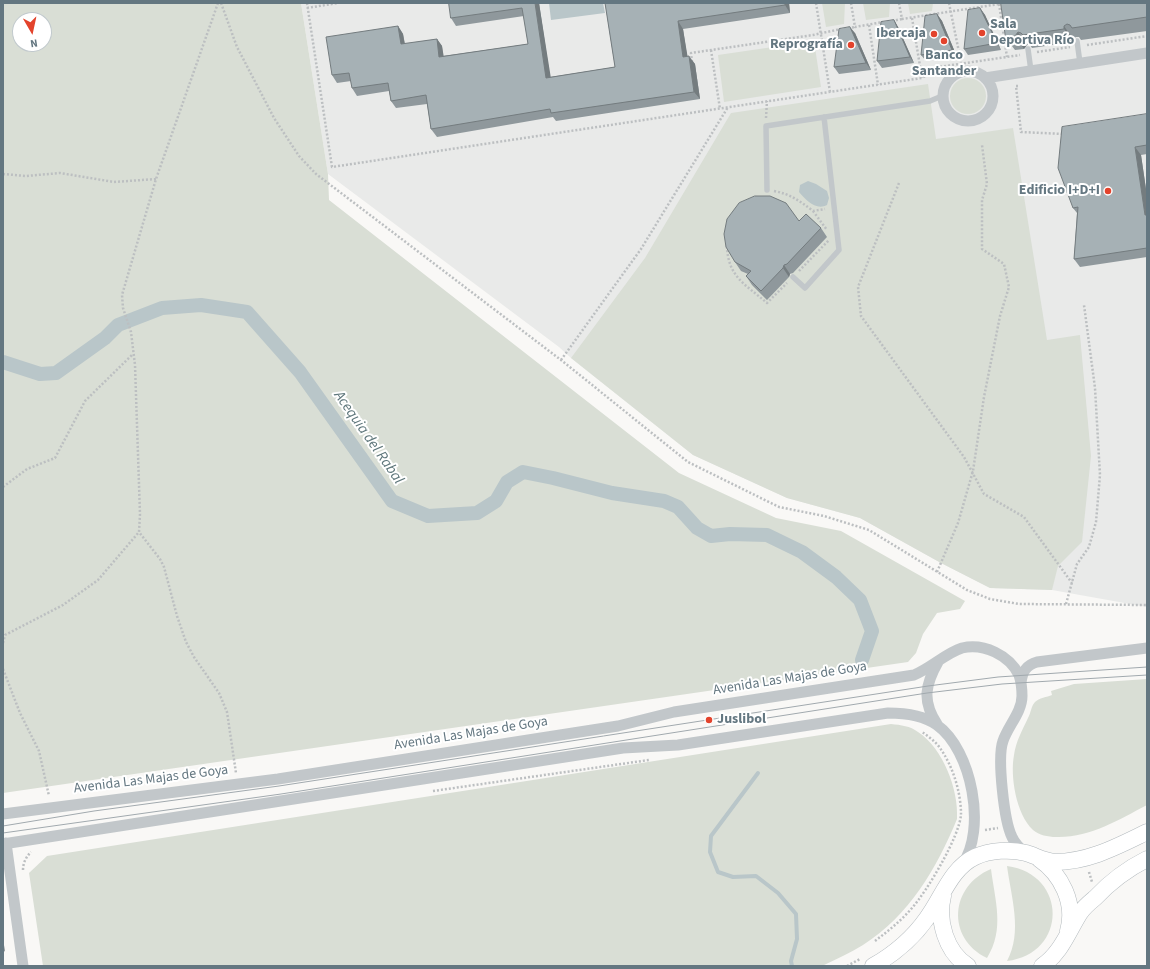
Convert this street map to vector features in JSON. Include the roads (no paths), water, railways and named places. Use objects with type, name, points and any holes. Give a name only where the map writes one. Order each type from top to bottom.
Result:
[{"type":"main road","points":[[867,962],[886,958],[914,935],[927,918],[955,874],[961,867],[975,857],[1000,851],[1014,851],[1031,855],[1045,861],[1054,862],[1085,859],[1108,851],[1147,832]]},
{"type":"main road","points":[[1031,855],[1053,871],[1062,883],[1068,898],[1070,918],[1065,940]]},
{"type":"main road","points":[[1042,966],[1054,957],[1080,912],[1101,891],[1129,868],[1147,859]]},
{"type":"main road","points":[[945,891],[941,909],[943,931],[953,950],[968,966]]},
{"type":"street","points":[[985,78],[1147,53]]},
{"type":"street","points":[[970,71],[978,73],[985,78],[991,88],[991,105],[980,118],[972,121],[963,121],[952,115],[944,105],[942,96],[946,85],[954,75],[961,72],[970,71]]},
{"type":"street","points":[[991,88],[1004,75]]},
{"type":"street","name":"Avenida Las Majas de Goya","points":[[3,814],[278,779],[618,726],[674,712],[908,676],[920,672],[962,648],[977,647],[986,648],[1006,660],[1016,670],[1021,683],[1021,703],[1002,743],[1001,778],[1008,826],[1014,842],[1018,848],[1031,855]]},
{"type":"street","points":[[1021,683],[1025,669],[1037,662],[1147,648]]},
{"type":"street","name":"Avenida Las Majas de Goya","points":[[939,662],[929,681],[927,693],[930,710],[937,724],[951,738],[963,759],[970,784],[974,809],[973,832],[969,851],[961,867]]},
{"type":"street","name":"Avenida Las Majas de Goya","points":[[5,844],[623,748],[678,745],[878,714],[906,714],[918,716],[937,724]]},
{"type":"street","points":[[5,844],[23,966]]},
{"type":"lane","points":[[1077,41],[1080,63]]},
{"type":"lane","points":[[1028,48],[1031,71]]},
{"type":"lane","points":[[767,190],[766,126],[930,101],[942,96]]},
{"type":"lane","points":[[793,277],[806,288],[839,250],[824,117]]},
{"type":"waterway","name":"Acequia del Rabal","points":[[3,362],[40,374],[56,373],[105,338],[118,325],[162,308],[201,305],[247,312],[300,372],[392,501],[428,516],[477,513],[496,501],[507,482],[523,472],[612,493],[664,501],[678,507],[697,528],[711,536],[730,534],[767,535],[802,552],[836,577],[860,600],[872,631],[862,660]]},
{"type":"waterway","points":[[758,773],[711,836],[710,852],[718,872],[733,877],[756,876],[778,893],[796,914],[797,939],[791,961],[792,966]]},
{"type":"tram line","points":[[3,826],[94,811],[279,786],[928,686],[998,677],[1147,667]]},
{"type":"tram line","points":[[3,833],[281,794],[927,693],[1002,684],[1147,675]]},
{"type":"place","name":"Sala Deportiva Río","points":[[982,33]]},
{"type":"place","name":"Ibercaja","points":[[934,34]]},
{"type":"place","name":"Banco Santander","points":[[944,41]]},
{"type":"place","name":"Reprografía","points":[[851,45]]},
{"type":"place","name":"Edificio I+D+I","points":[[1108,191]]},
{"type":"place","name":"Juslibol","points":[[709,720]]}]
